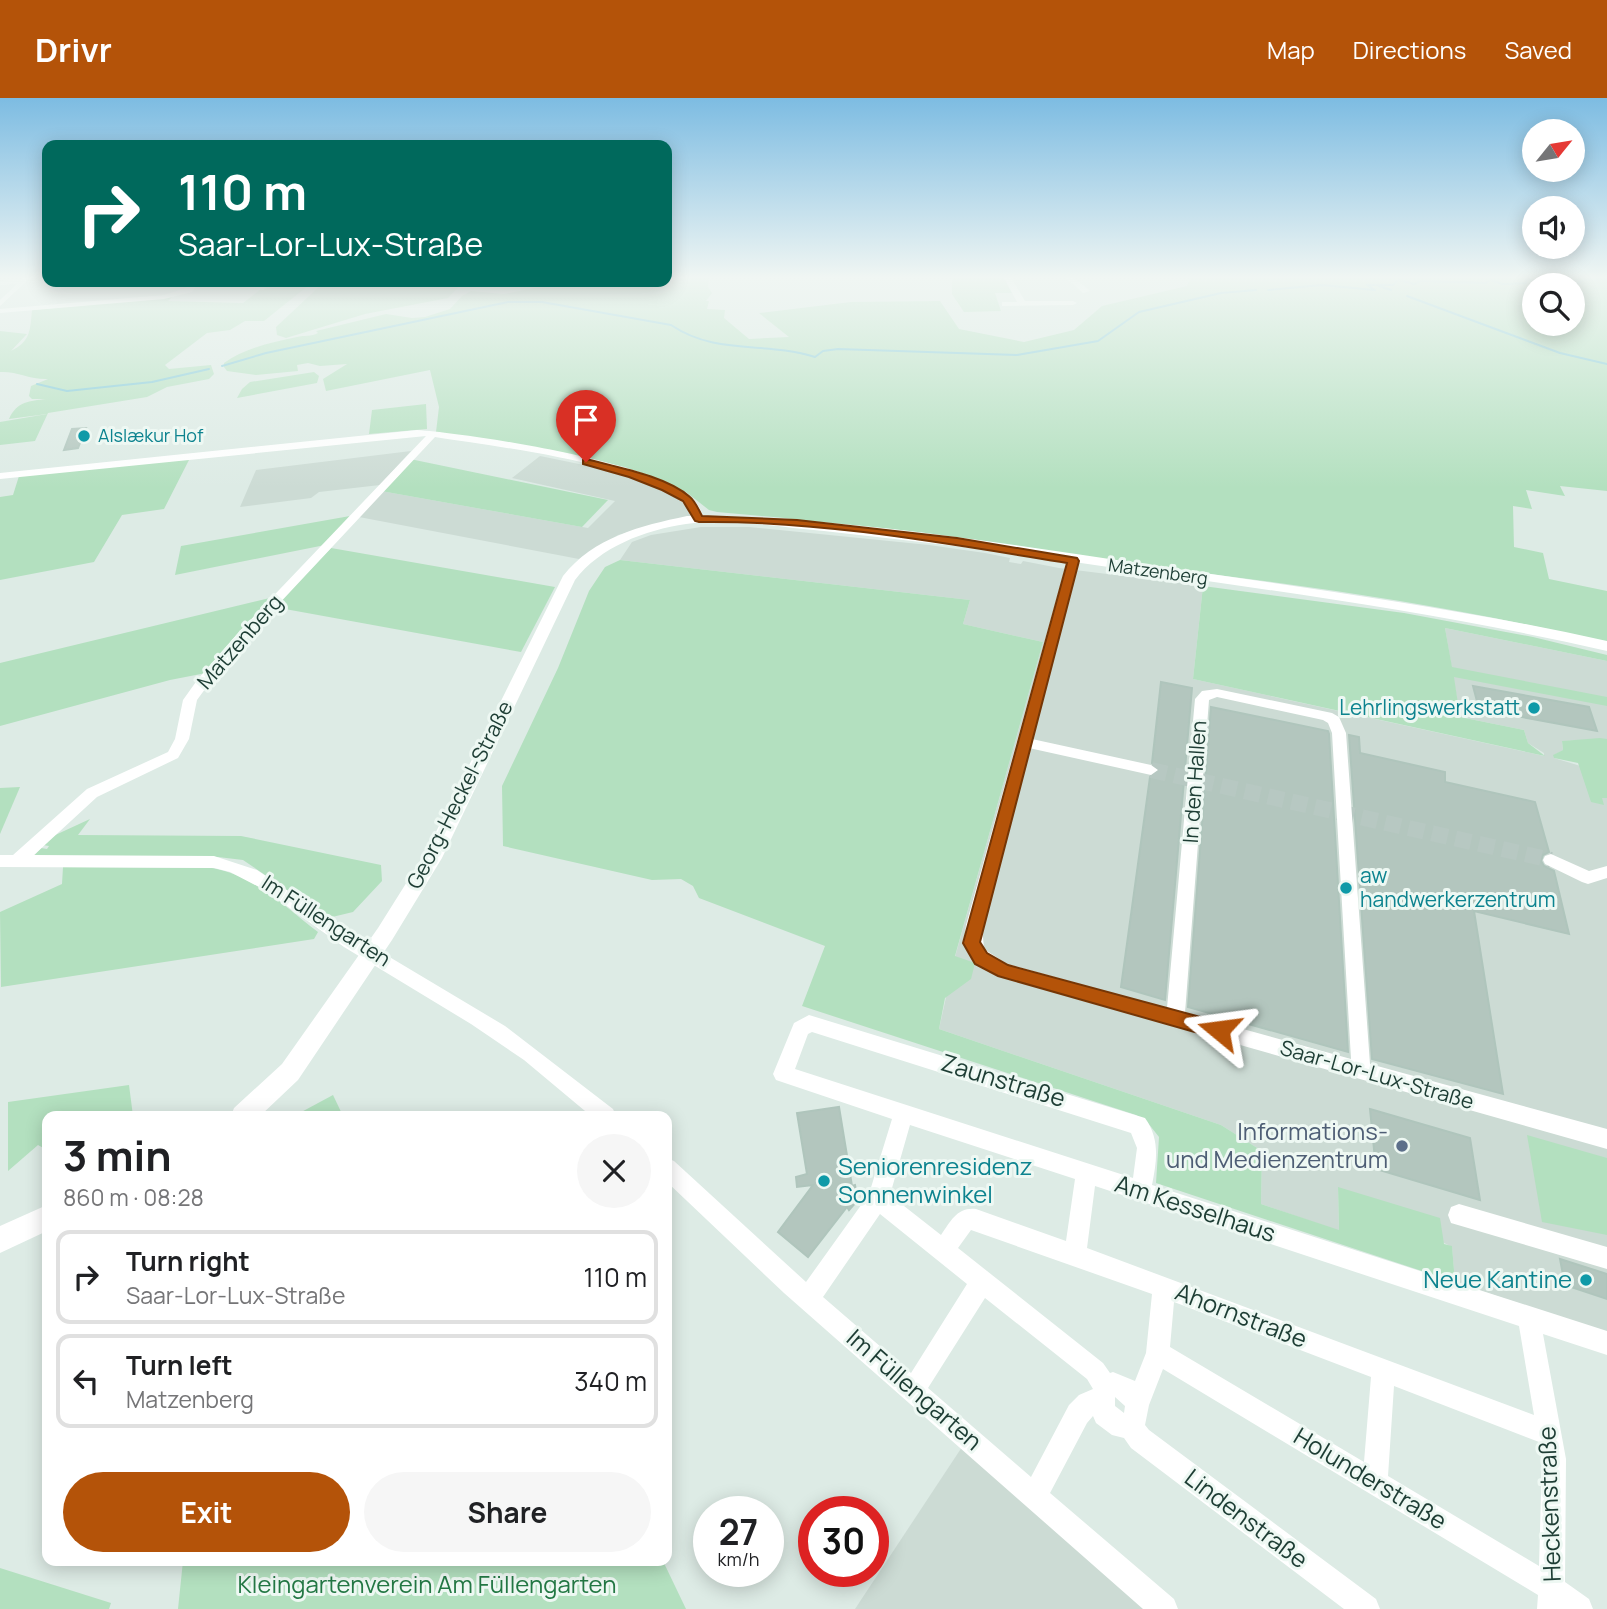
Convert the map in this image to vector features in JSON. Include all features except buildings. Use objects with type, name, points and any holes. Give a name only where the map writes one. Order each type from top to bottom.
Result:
[{"type":"street","points":[[0,476],[433,433],[592,464],[633,475],[687,499],[699,519]]},
{"type":"street","name":"Matzenberg","points":[[8,862],[92,793],[173,755],[182,739],[190,700],[203,682],[242,636],[433,433]]},
{"type":"street","name":"Matzenberg","points":[[699,519],[736,518],[797,523],[957,541],[1073,561],[1485,620],[1607,646]]},
{"type":"street","name":"Georg-Heckel-Straße","points":[[248,1111],[290,1072],[372,953],[435,853],[574,570],[596,552],[626,535],[657,525],[699,519]]},
{"type":"street","name":"Saar-Lor-Lux-Straße","points":[[1073,561],[974,925],[972,943],[975,951],[989,965],[1004,971],[1607,1139]]},
{"type":"street","name":"In den Hallen","points":[[1175,1018],[1202,699],[1207,694],[1217,694],[1327,716],[1334,720],[1339,733],[1361,1070]]},
{"type":"street","points":[[1025,742],[1151,770]]},
{"type":"street","points":[[1551,860],[1588,878],[1607,872]]},
{"type":"street","name":"Im Füllengarten","points":[[8,862],[214,862],[235,865],[254,874],[350,942],[372,953],[519,1046],[600,1111]]},
{"type":"street","name":"Zaunstraße","points":[[783,1074],[801,1029],[809,1023],[1138,1125],[1145,1133],[1147,1142],[1141,1191]]},
{"type":"street","name":"Am Kesselhaus","points":[[783,1074],[1607,1343]]},
{"type":"street","points":[[808,1299],[878,1199],[903,1114]]},
{"type":"street","name":"Im Füllengarten","points":[[672,1173],[808,1299],[1164,1609]]},
{"type":"street","points":[[1075,1254],[1086,1173]]},
{"type":"street","points":[[878,1199],[1095,1371],[1103,1396],[1087,1404],[1077,1414],[1035,1496]]},
{"type":"street","points":[[1459,1215],[1607,1258]]},
{"type":"street","name":"Ahornstraße","points":[[942,1252],[967,1219],[976,1220],[1164,1287],[1550,1434]]},
{"type":"street","points":[[3,1232],[42,1220]]},
{"type":"street","points":[[914,1389],[981,1283]]},
{"type":"street","points":[[1133,1415],[1158,1353],[1164,1287]]},
{"type":"street","name":"Heckenstraße","points":[[1529,1317],[1553,1459],[1553,1599]]},
{"type":"street","name":"Holunderstraße","points":[[1158,1353],[1375,1481],[1553,1599],[1578,1609]]},
{"type":"street","points":[[1375,1481],[1383,1369]]},
{"type":"street","name":"Lindenstraße","points":[[1103,1396],[1114,1384],[1124,1386],[1132,1394],[1133,1415],[1140,1439],[1366,1609]]},
{"type":"shaded area","points":[[411,451],[380,485],[319,492],[311,498],[240,507],[256,470]]},
{"type":"shaded area","points":[[540,456],[613,471],[651,484],[681,501],[690,516],[618,535],[579,559],[359,517],[381,491],[588,528],[615,501],[512,478]]},
{"type":"shaded area","points":[[701,527],[749,527],[929,545],[1010,558],[1009,562],[1021,564],[1023,561],[1203,586],[1193,679],[1544,756],[1544,753],[1528,743],[1524,730],[1460,717],[1445,628],[1607,661],[1607,739],[1562,741],[1563,750],[1554,755],[1554,758],[1607,774],[1607,1333],[1455,1282],[1452,1247],[1338,1188],[1339,1231],[1261,1204],[1262,1151],[1221,1125],[939,1029],[955,957],[1043,642],[963,624],[970,600],[620,560],[632,542],[651,535]]},
{"type":"shaded area","points":[[964,1444],[1153,1609],[855,1609],[870,1587],[889,1587],[889,1558]]},
{"type":"green space","points":[[0,347],[15,347],[11,351],[18,347],[189,347],[165,365],[169,369],[211,365],[214,374],[209,379],[167,387],[147,397],[48,413],[35,441],[0,445],[0,422],[47,414],[9,419],[20,405],[46,399],[32,399],[29,396],[31,386],[48,379],[0,372]]},
{"type":"green space","points":[[259,347],[1607,347],[1607,491],[1560,486],[1565,496],[1526,490],[1532,509],[1513,506],[1514,547],[1543,553],[1549,579],[1607,591],[1607,643],[1505,620],[1300,586],[888,534],[785,518],[717,512],[709,510],[686,492],[625,467],[436,432],[439,407],[430,370],[326,391],[323,379],[347,364],[320,366],[308,363],[297,365],[298,371],[256,375],[227,371],[224,363]]},
{"type":"green space","points":[[314,372],[319,376],[317,383],[237,398],[250,382]]},
{"type":"green space","points":[[426,404],[427,429],[369,434],[372,410]]},
{"type":"green space","points":[[190,458],[164,509],[122,515],[94,562],[0,580],[0,497],[13,495],[19,476]]},
{"type":"green space","points":[[410,459],[608,500],[582,527],[381,491]]},
{"type":"green space","points":[[350,516],[325,545],[175,575],[181,546]]},
{"type":"green space","points":[[331,548],[555,587],[521,652],[274,607]]},
{"type":"green space","points":[[620,560],[970,600],[963,624],[1043,642],[955,956],[975,963],[971,979],[945,998],[939,1029],[1221,1125],[1262,1151],[1261,1204],[1339,1230],[1338,1187],[1440,1218],[1444,1244],[1452,1246],[1455,1282],[1156,1183],[1159,1137],[1148,1123],[1136,1115],[802,1006],[825,946],[699,898],[693,886],[681,879],[652,880],[503,846],[502,786],[558,668],[589,591],[605,567]]},
{"type":"green space","points":[[1203,586],[1404,613],[1533,637],[1607,655],[1607,661],[1445,628],[1452,667],[1607,697],[1607,706],[1454,677],[1460,717],[1524,730],[1528,743],[1545,756],[1193,679]]},
{"type":"green space","points":[[274,597],[206,673],[170,680],[0,726],[0,663]]},
{"type":"green space","points":[[1607,739],[1607,798],[1602,798],[1604,805],[1591,802],[1578,763],[1554,758],[1553,755],[1563,750],[1562,741]]},
{"type":"green space","points":[[20,787],[0,834],[0,788]]},
{"type":"green space","points":[[90,819],[78,835],[241,836],[381,865],[382,881],[353,912],[328,918],[243,860],[218,857],[32,858],[41,848],[47,849],[49,846],[43,845],[51,837]]},
{"type":"green space","points":[[63,867],[212,868],[242,877],[268,893],[318,932],[314,939],[1,987],[0,912],[62,884]]},
{"type":"green space","points":[[129,1085],[132,1111],[42,1111],[42,1147],[38,1145],[8,1171],[8,1102]]},
{"type":"green space","points":[[333,1095],[341,1111],[303,1111]]},
{"type":"green space","points":[[1527,1135],[1607,1158],[1607,1235],[1542,1222]]},
{"type":"green space","name":"Kleingartenverein Am Füllengarten","points":[[182,1566],[665,1566],[686,1609],[178,1609]]},
{"type":"green space","points":[[0,1568],[111,1603],[109,1609],[0,1609]]},
{"type":"waterway","points":[[222,366],[297,347]]},
{"type":"waterway","points":[[740,347],[796,352],[815,357],[823,351],[838,349],[1017,355],[1066,347]]},
{"type":"waterway","points":[[1543,347],[1607,364]]},
{"type":"waterway","points":[[37,384],[67,391],[152,382],[209,369]]},
{"type":"tunnel","points":[[1151,770],[1551,860]]},
{"type":"place","name":"Alslækur Hof","points":[[84,436]]},
{"type":"place","name":"Lehrlingswerkstatt","points":[[1534,708]]},
{"type":"place","name":"aw handwerkerzentrum","points":[[1346,888]]},
{"type":"place","name":"Informations- und Medienzentrum","points":[[1402,1146]]},
{"type":"place","name":"Seniorenresidenz Sonnenwinkel","points":[[824,1181]]},
{"type":"place","name":"Neue Kantine","points":[[1586,1280]]},
{"type":"route","points":[[586,462],[633,475],[666,488],[687,499],[694,506],[699,519],[736,518],[797,523],[957,541],[1073,561],[974,925],[972,943],[981,959],[1004,971],[1219,1030]]}]
